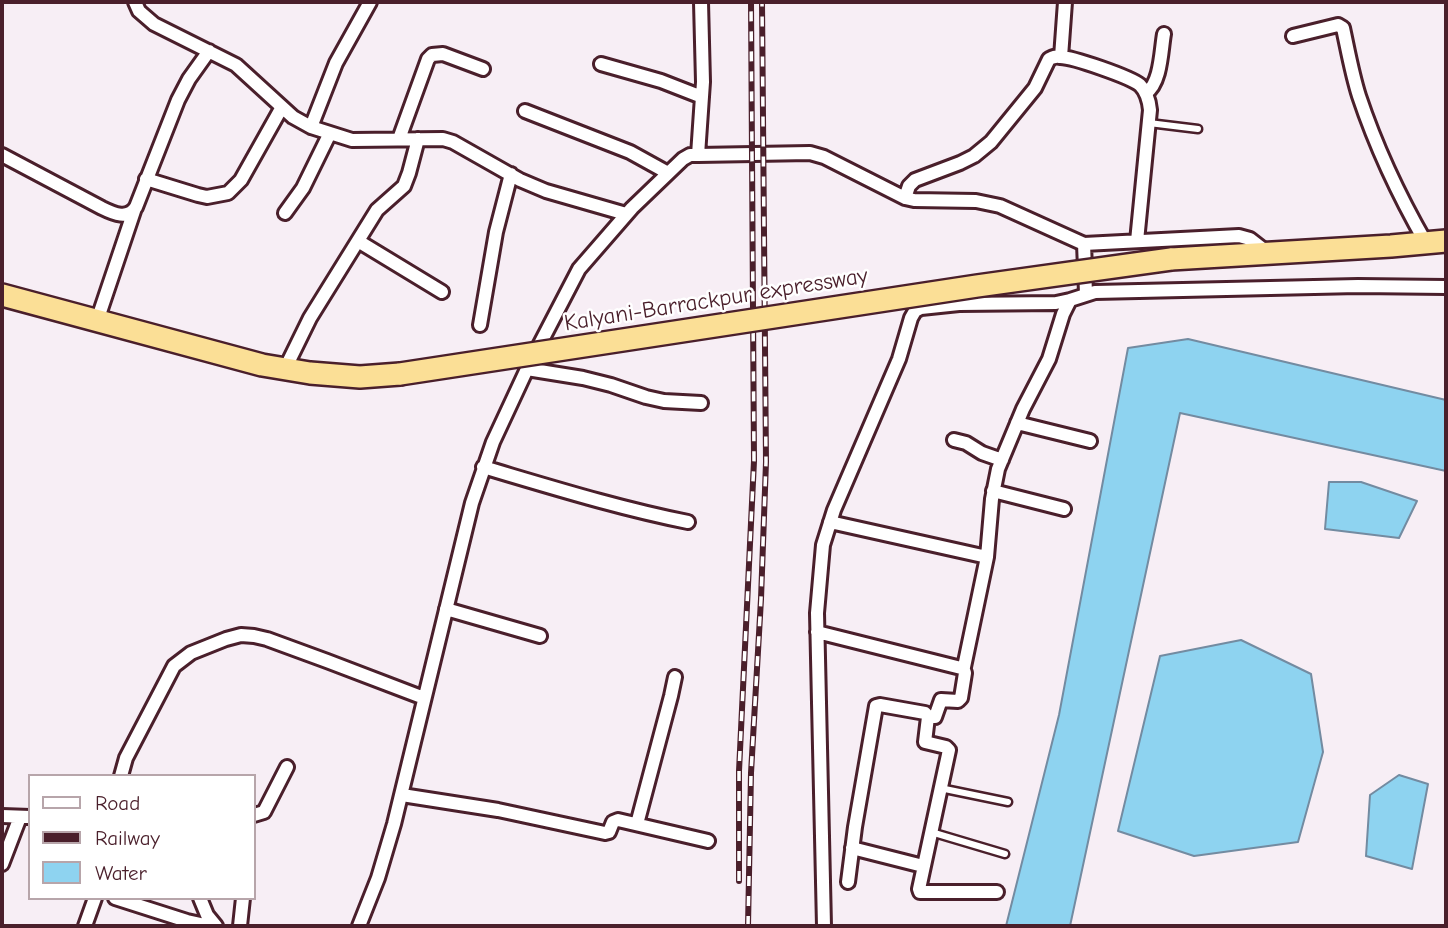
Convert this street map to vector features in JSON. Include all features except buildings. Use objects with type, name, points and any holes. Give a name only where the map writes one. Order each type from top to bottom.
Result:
[{"type":"highway","name":"Kalyani-Barrackpur expressway","points":[[2,295],[262,365],[310,373],[360,377],[400,374],[1171,259],[1436,242]]},
{"type":"street","points":[[135,2],[139,11],[155,24],[236,65],[293,117],[312,127],[352,140],[443,139],[459,144],[546,191],[626,214]]},
{"type":"street","points":[[312,127],[336,63],[370,2]]},
{"type":"street","points":[[698,155],[703,55],[701,2]]},
{"type":"street","points":[[1062,57],[1065,2]]},
{"type":"street","points":[[1293,36],[1338,25],[1343,28],[1354,78],[1373,132],[1404,204],[1436,242]]},
{"type":"street","points":[[1146,93],[1157,78],[1164,34]]},
{"type":"street","points":[[97,321],[146,178],[178,100],[209,51]]},
{"type":"street","points":[[399,139],[428,59],[432,55],[443,54],[483,69]]},
{"type":"street","points":[[905,198],[909,186],[915,180],[967,159],[991,142],[1035,88],[1049,59],[1062,57],[1134,81],[1146,93],[1150,110],[1137,241]]},
{"type":"street","points":[[601,64],[652,78],[702,97]]},
{"type":"street","points":[[146,178],[207,197],[228,193],[241,180],[282,107]]},
{"type":"street","points":[[525,111],[630,152],[668,173]]},
{"type":"street","points":[[285,213],[303,188],[330,133]]},
{"type":"street","points":[[285,369],[310,318],[377,210],[404,186],[418,139]]},
{"type":"street","points":[[359,926],[378,878],[402,795],[446,608],[483,467],[527,369],[579,269],[626,214],[683,159],[691,155],[810,153],[824,157],[905,198],[987,202],[1084,244],[1239,236],[1250,239],[1269,253]]},
{"type":"street","points":[[2,155],[112,213],[126,216],[136,207]]},
{"type":"street","points":[[480,325],[496,232],[511,174]]},
{"type":"street","points":[[358,241],[442,292]]},
{"type":"street","points":[[1084,244],[1086,293]]},
{"type":"street","points":[[824,926],[817,632],[823,545],[834,509],[899,359],[915,311],[959,304],[1056,303],[1095,292],[1358,286],[1446,287]]},
{"type":"street","points":[[848,882],[876,706],[935,717],[940,700],[958,701],[961,698],[965,673],[963,667],[987,557],[995,482],[1017,423],[1049,359],[1070,300]]},
{"type":"street","points":[[527,369],[592,380],[664,401],[701,403]]},
{"type":"street","points":[[1017,423],[1090,441]]},
{"type":"street","points":[[954,440],[1002,460]]},
{"type":"street","points":[[483,467],[614,505],[688,522]]},
{"type":"street","points":[[993,491],[1064,509]]},
{"type":"street","points":[[830,522],[987,557]]},
{"type":"street","points":[[446,608],[540,636]]},
{"type":"street","points":[[817,632],[963,667]]},
{"type":"street","points":[[121,774],[125,758],[174,666],[191,653],[241,635],[267,639],[424,698]]},
{"type":"street","points":[[637,824],[675,677]]},
{"type":"street","points":[[929,717],[924,741],[949,750],[923,866],[920,892],[997,892]]},
{"type":"street","points":[[256,814],[264,812],[287,767]]},
{"type":"street","points":[[402,795],[486,808],[605,834],[615,820],[622,820],[708,841]]},
{"type":"street","points":[[2,816],[25,817],[2,864]]},
{"type":"street","points":[[852,848],[923,866]]},
{"type":"street","points":[[85,926],[94,900]]},
{"type":"street","points":[[121,900],[210,926]]},
{"type":"street","points":[[201,900],[207,915],[216,926]]},
{"type":"street","points":[[240,926],[243,900]]},
{"type":"lane","points":[[1149,123],[1198,129]]},
{"type":"lane","points":[[940,788],[1008,802]]},
{"type":"lane","points":[[931,832],[1005,854]]},
{"type":"water","points":[[1188,339],[1446,400],[1446,471],[1180,413],[1070,926],[1006,926],[1059,715],[1128,348]]},
{"type":"water","points":[[1329,482],[1361,482],[1417,501],[1399,538],[1325,529]]},
{"type":"water","points":[[1241,640],[1311,674],[1323,752],[1298,842],[1194,856],[1118,831],[1160,656]]},
{"type":"water","points":[[1399,775],[1428,784],[1412,869],[1366,856],[1370,795]]},
{"type":"railway","points":[[739,881],[739,771],[754,461],[751,2]]},
{"type":"railway","points":[[748,926],[751,773],[766,462],[762,2]]}]
